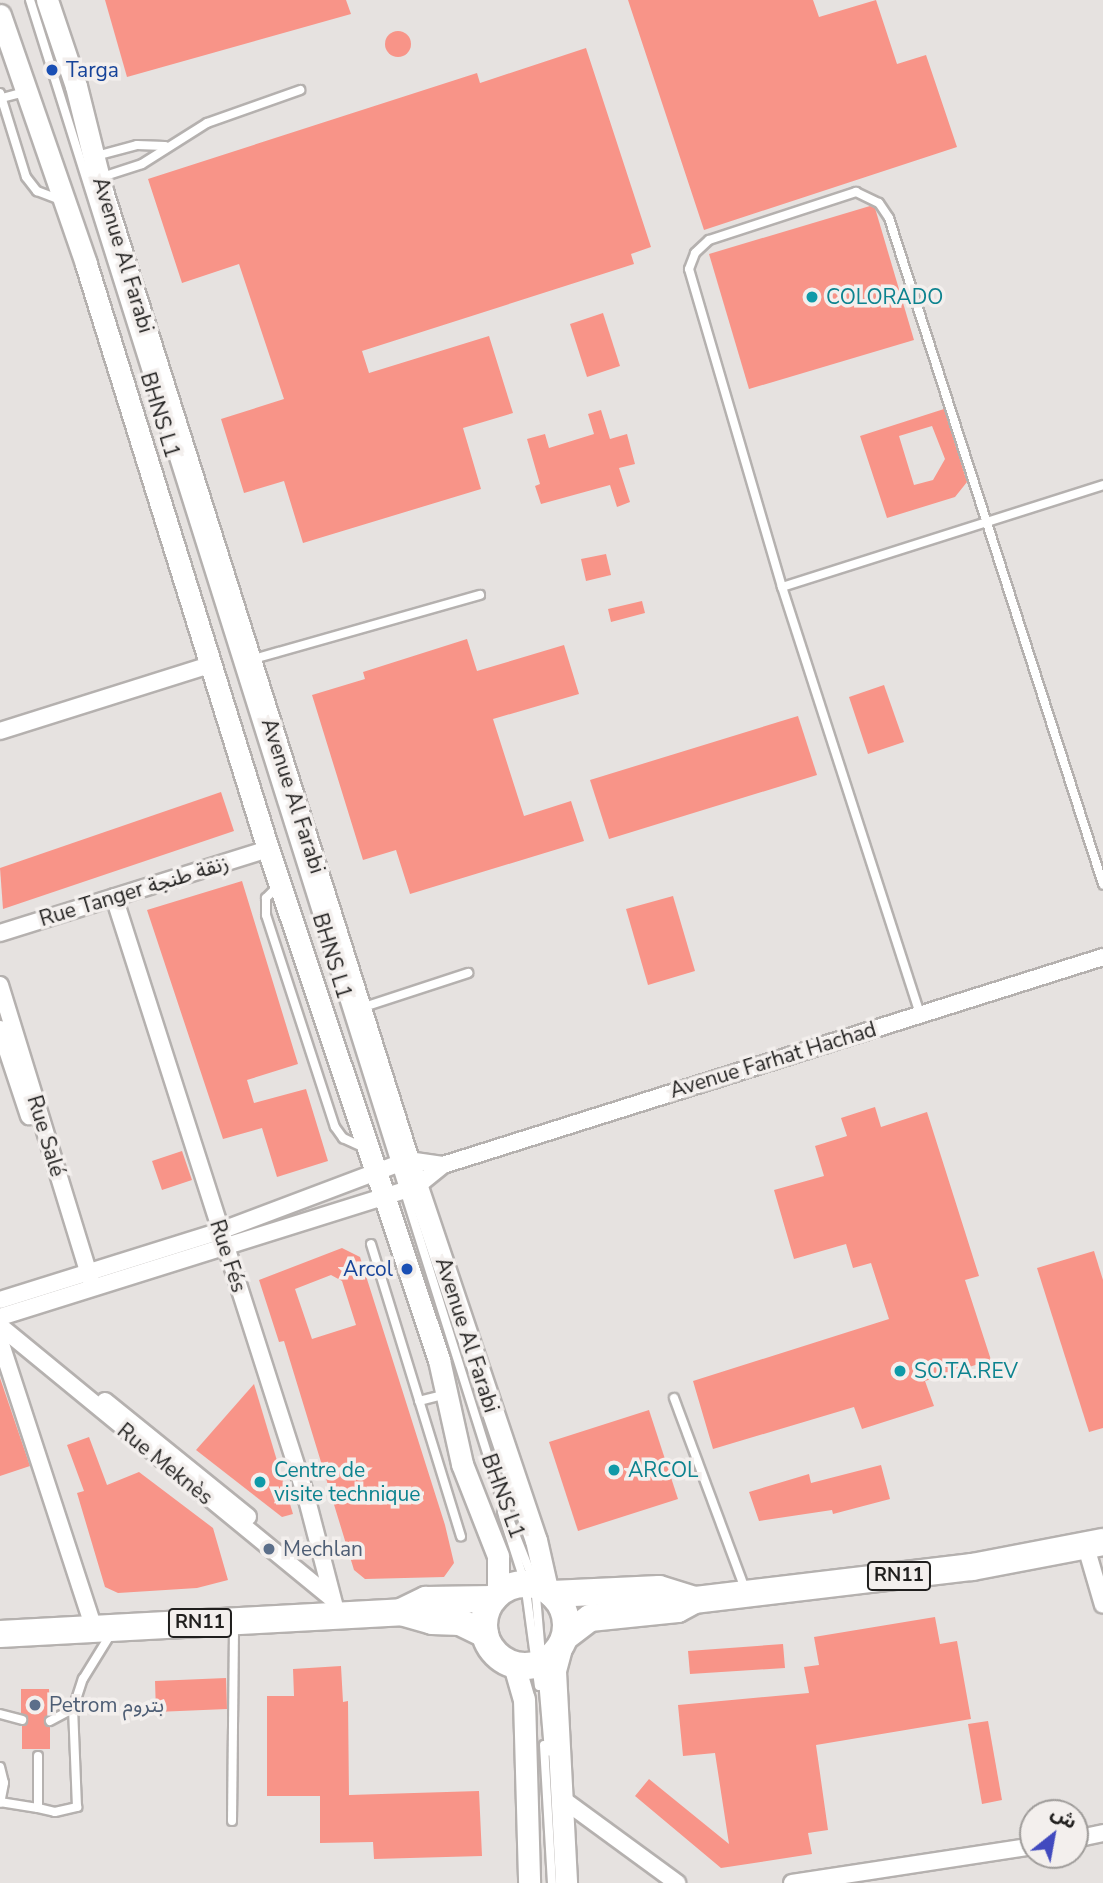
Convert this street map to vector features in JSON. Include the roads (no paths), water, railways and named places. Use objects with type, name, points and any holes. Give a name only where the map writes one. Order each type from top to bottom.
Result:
[{"type":"main road","name":"RN11","points":[[544,1655],[590,1618],[678,1609],[694,1600],[972,1567],[1094,1544]]},
{"type":"main road","name":"RN11","points":[[401,1612],[426,1600],[496,1596],[540,1587],[652,1589],[682,1593],[694,1600]]},
{"type":"main road","points":[[496,1596],[484,1620],[485,1634],[496,1655],[544,1655],[564,1610],[540,1587]]},
{"type":"main road","name":"RN11","points":[[0,1634],[234,1622],[332,1599],[401,1612],[432,1621],[460,1622],[485,1634]]},
{"type":"street","name":"Avenue Al Farabi","points":[[47,0],[76,86],[96,168],[361,1008],[401,1163],[402,1191],[439,1360],[443,1395],[462,1464],[498,1556],[496,1596]]},
{"type":"street","name":"Avenue Al Farabi","points":[[0,15],[65,201],[214,664],[268,849],[366,1148],[375,1172],[402,1191],[536,1540],[540,1587]]},
{"type":"street","points":[[0,732],[214,664]]},
{"type":"street","name":"Rue Tanger زنقة طنجة","points":[[0,933],[268,849]]},
{"type":"street","name":"Rue Fés","points":[[114,897],[306,1496],[332,1599]]},
{"type":"street","name":"Avenue Farhat Hachad","points":[[0,1315],[87,1280],[222,1238],[402,1191],[443,1165],[1103,957]]},
{"type":"street","name":"Rue Salé","points":[[0,985],[87,1280]]},
{"type":"street","name":"Rue Salé","points":[[0,1029],[87,1280]]},
{"type":"street","name":"Avenue Farhat Hachad","points":[[222,1238],[401,1163],[443,1165]]},
{"type":"street","name":"Rue Meknès","points":[[0,1315],[332,1599]]},
{"type":"street","points":[[0,1341],[105,1627]]},
{"type":"street","points":[[1094,1544],[1103,1605]]},
{"type":"street","points":[[544,1655],[555,1671],[566,1883]]},
{"type":"street","points":[[529,1883],[524,1699],[544,1655]]},
{"type":"street","points":[[561,1798],[677,1883]]},
{"type":"street","points":[[792,1883],[1019,1848]]},
{"type":"lane","name":"BHNS L1","points":[[28,0],[401,1163]]},
{"type":"lane","points":[[96,168],[142,164],[165,146],[237,110],[300,90]]},
{"type":"lane","points":[[25,92],[1,96],[26,177],[46,196],[65,201]]},
{"type":"lane","points":[[96,168],[137,145],[165,146]]},
{"type":"lane","points":[[920,1014],[782,587],[689,269],[695,253],[709,240],[856,192],[879,203],[889,218],[990,522],[1103,884]]},
{"type":"lane","points":[[782,587],[1103,485]]},
{"type":"lane","points":[[250,660],[480,595]]},
{"type":"lane","points":[[361,1008],[468,973]]},
{"type":"lane","points":[[371,1244],[461,1536]]},
{"type":"lane","points":[[419,1401],[443,1395]]},
{"type":"lane","points":[[674,1398],[747,1595]]},
{"type":"lane","points":[[540,1587],[554,1883]]},
{"type":"lane","points":[[232,1821],[234,1622]]},
{"type":"lane","points":[[0,1767],[4,1783],[0,1802],[71,1812],[77,1807],[73,1709],[105,1627]]},
{"type":"lane","points":[[50,1721],[73,1709]]},
{"type":"lane","points":[[0,1714],[22,1720]]},
{"type":"lane","points":[[38,1756],[38,1808]]},
{"type":"place","name":"Targa","points":[[52,70]]},
{"type":"place","name":"COLORADO","points":[[812,297]]},
{"type":"place","name":"Arcol","points":[[407,1269]]},
{"type":"place","name":"SO.TA.REV","points":[[900,1371]]},
{"type":"place","name":"ARCOL","points":[[614,1470]]},
{"type":"place","name":"Centre de visite technique","points":[[260,1482]]},
{"type":"place","name":"Mechlan","points":[[269,1549]]},
{"type":"place","name":"Petrom بتروم","points":[[35,1705]]}]
